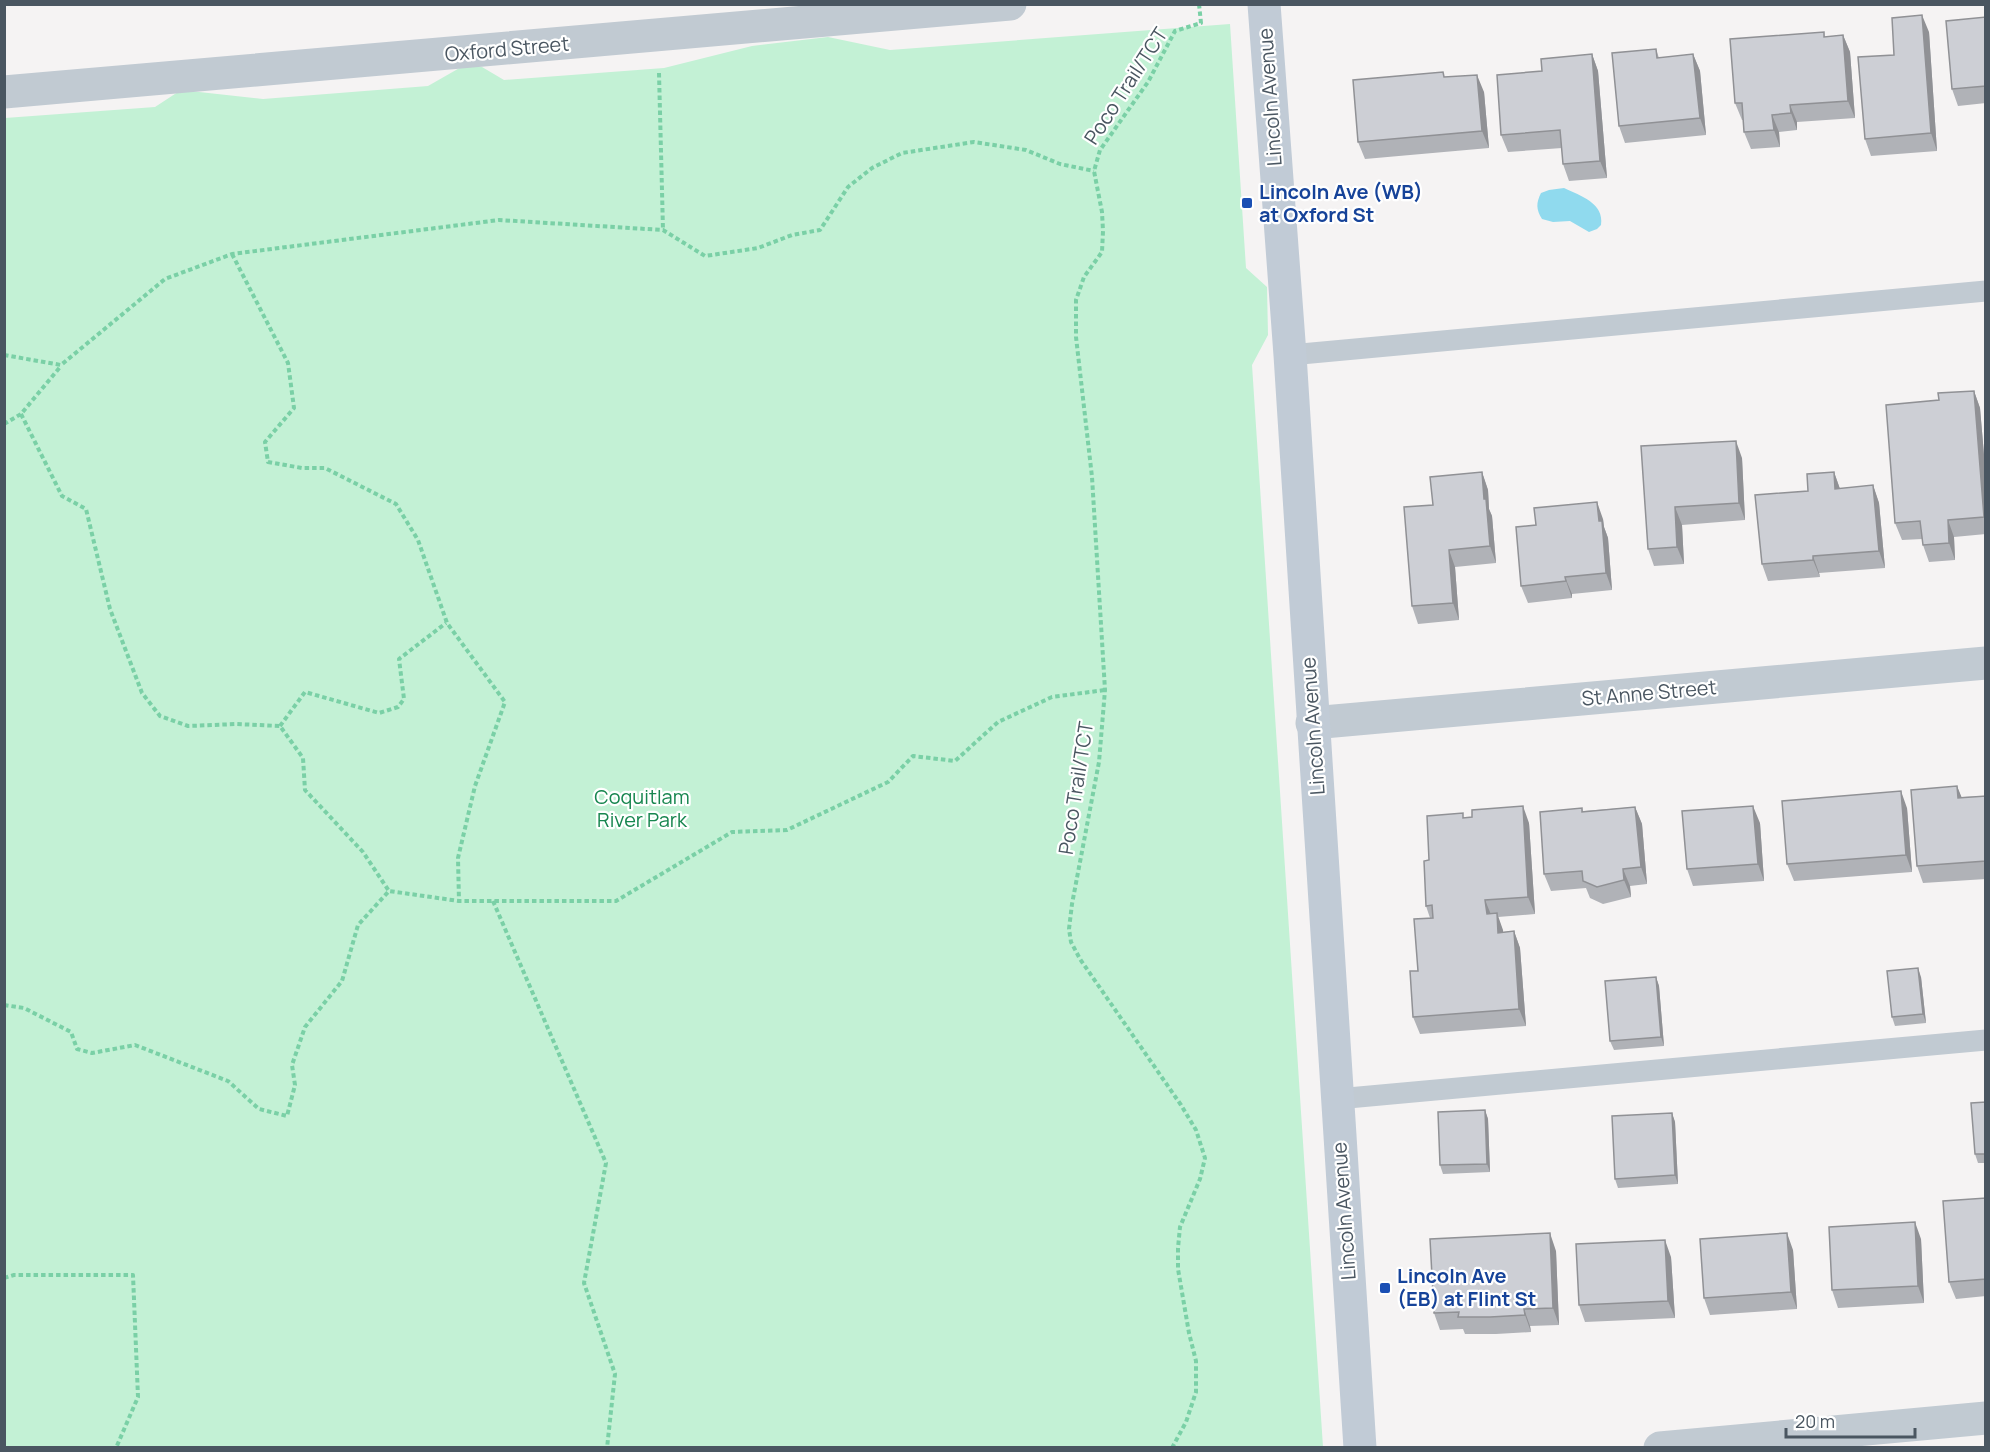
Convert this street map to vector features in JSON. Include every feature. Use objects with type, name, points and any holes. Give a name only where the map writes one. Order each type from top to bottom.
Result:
[{"type":"main road","name":"Lincoln Avenue","points":[[1264,4],[1290,355],[1360,1448]]},
{"type":"street","name":"Oxford Street","points":[[4,92],[1010,4]]},
{"type":"street","name":"St Anne Street","points":[[1312,723],[1986,663]]},
{"type":"street","points":[[1660,1448],[1986,1418]]},
{"type":"lane","points":[[1290,355],[1986,291]]},
{"type":"lane","points":[[1337,1099],[1986,1040]]},
{"type":"path","name":"Poco Trail/TCT","points":[[1172,1448],[1186,1422],[1196,1392],[1197,1361],[1189,1333],[1178,1269],[1178,1248],[1180,1227],[1200,1179],[1205,1158],[1196,1130],[1080,960],[1071,942],[1069,929],[1099,762],[1105,690],[1092,477],[1076,337],[1076,300],[1084,277],[1102,252],[1102,212],[1094,171],[1100,150],[1148,82],[1175,31],[1201,23],[1199,4]]},
{"type":"path","points":[[658,36],[663,230]]},
{"type":"path","points":[[4,424],[21,414],[61,365],[165,279],[232,254],[499,220],[663,230],[705,256],[758,248],[792,235],[820,230],[848,187],[872,168],[902,153],[974,142],[1026,150],[1060,164],[1094,171]]},
{"type":"path","points":[[232,254],[288,363],[294,408],[265,442],[268,462],[302,468],[326,468],[396,504],[418,540],[447,623],[506,702],[475,786],[458,858],[459,901]]},
{"type":"path","points":[[4,355],[61,365]]},
{"type":"path","points":[[21,414],[62,496],[86,509],[110,609],[142,693],[160,716],[188,726],[236,724],[280,726]]},
{"type":"path","points":[[280,726],[305,692],[379,713],[398,707],[404,699],[399,659],[447,623]]},
{"type":"path","points":[[280,726],[303,758],[305,790],[363,852],[389,891],[459,901],[616,901],[732,832],[787,830],[888,782],[913,756],[955,761],[998,722],[1052,697],[1105,690]]},
{"type":"path","points":[[4,1005],[24,1008],[71,1032],[77,1049],[92,1053],[135,1045],[228,1081],[259,1109],[287,1116],[295,1085],[292,1065],[305,1027],[342,981],[358,925],[389,891]]},
{"type":"path","points":[[493,901],[606,1163],[584,1283],[615,1374],[607,1448]]},
{"type":"path","points":[[4,1278],[14,1275],[133,1275],[138,1397],[116,1448]]},
{"type":"green space","name":"Coquitlam River Park","points":[[1230,24],[1246,268],[1267,287],[1268,335],[1252,365],[1323,1447],[5,1448],[5,118],[155,107],[181,90],[263,99],[428,86],[463,66],[482,67],[504,80],[664,68],[752,46],[828,37],[890,50]]},
{"type":"water","points":[[1564,188],[1584,197],[1595,206],[1601,217],[1601,225],[1597,229],[1589,232],[1570,221],[1553,222],[1542,219],[1537,206],[1541,193]]},
{"type":"building","points":[[1922,15],[1931,133],[1865,139],[1858,57],[1894,55],[1892,18]]},
{"type":"building","points":[[1986,17],[1986,86],[1952,89],[1946,21]]},
{"type":"building","points":[[1824,32],[1824,37],[1843,35],[1848,101],[1790,105],[1791,113],[1772,115],[1774,130],[1744,132],[1742,103],[1735,103],[1730,39]]},
{"type":"building","points":[[1656,49],[1657,58],[1693,54],[1700,118],[1619,126],[1612,53]]},
{"type":"building","points":[[1592,54],[1600,161],[1563,164],[1560,130],[1501,135],[1497,75],[1542,71],[1541,59]]},
{"type":"building","points":[[1443,72],[1444,77],[1477,75],[1482,131],[1358,142],[1353,80]]},
{"type":"building","points":[[1974,391],[1984,517],[1948,520],[1949,543],[1923,545],[1920,521],[1895,523],[1886,405],[1939,400],[1938,393]]},
{"type":"building","points":[[1736,441],[1739,503],[1675,507],[1677,547],[1648,549],[1641,446]]},
{"type":"building","points":[[1482,472],[1490,546],[1449,550],[1453,603],[1412,606],[1404,507],[1433,505],[1430,477]]},
{"type":"building","points":[[1834,472],[1835,489],[1873,485],[1879,551],[1813,556],[1813,560],[1762,564],[1755,495],[1808,491],[1807,474]]},
{"type":"building","points":[[1597,502],[1599,521],[1602,521],[1606,573],[1565,577],[1566,581],[1521,586],[1516,527],[1536,525],[1534,508]]},
{"type":"building","points":[[1957,786],[1958,798],[1986,796],[1986,861],[1917,866],[1911,790]]},
{"type":"building","points":[[1901,791],[1906,855],[1787,864],[1782,801]]},
{"type":"building","points":[[1523,806],[1528,897],[1485,900],[1487,914],[1497,913],[1498,933],[1514,931],[1519,1009],[1413,1017],[1410,971],[1418,971],[1414,919],[1433,918],[1432,905],[1426,906],[1424,861],[1429,860],[1427,816],[1463,813],[1463,818],[1472,817],[1472,810]]},
{"type":"building","points":[[1753,806],[1758,864],[1687,869],[1682,811]]},
{"type":"building","points":[[1635,807],[1641,867],[1623,869],[1624,880],[1597,887],[1583,881],[1582,871],[1544,874],[1540,812],[1582,808],[1582,812]]},
{"type":"building","points":[[1918,968],[1923,1014],[1892,1017],[1887,971]]},
{"type":"building","points":[[1656,977],[1661,1037],[1610,1041],[1605,981]]},
{"type":"building","points":[[1986,1102],[1986,1154],[1975,1154],[1971,1103]]},
{"type":"building","points":[[1485,1110],[1487,1164],[1440,1165],[1438,1112]]},
{"type":"building","points":[[1672,1113],[1675,1175],[1615,1179],[1612,1116]]},
{"type":"building","points":[[1986,1198],[1986,1279],[1949,1282],[1943,1201]]},
{"type":"building","points":[[1915,1222],[1918,1286],[1832,1290],[1829,1227]]},
{"type":"building","points":[[1550,1233],[1553,1308],[1524,1309],[1525,1315],[1490,1317],[1458,1317],[1459,1312],[1434,1313],[1430,1239]]},
{"type":"building","points":[[1787,1233],[1791,1292],[1704,1298],[1700,1239]]},
{"type":"building","points":[[1665,1240],[1668,1301],[1579,1305],[1576,1244]]},
{"type":"place","name":"Lincoln Ave (WB) at Oxford St","points":[[1247,203]]},
{"type":"place","name":"Lincoln Ave (EB) at Flint St","points":[[1385,1288]]}]
